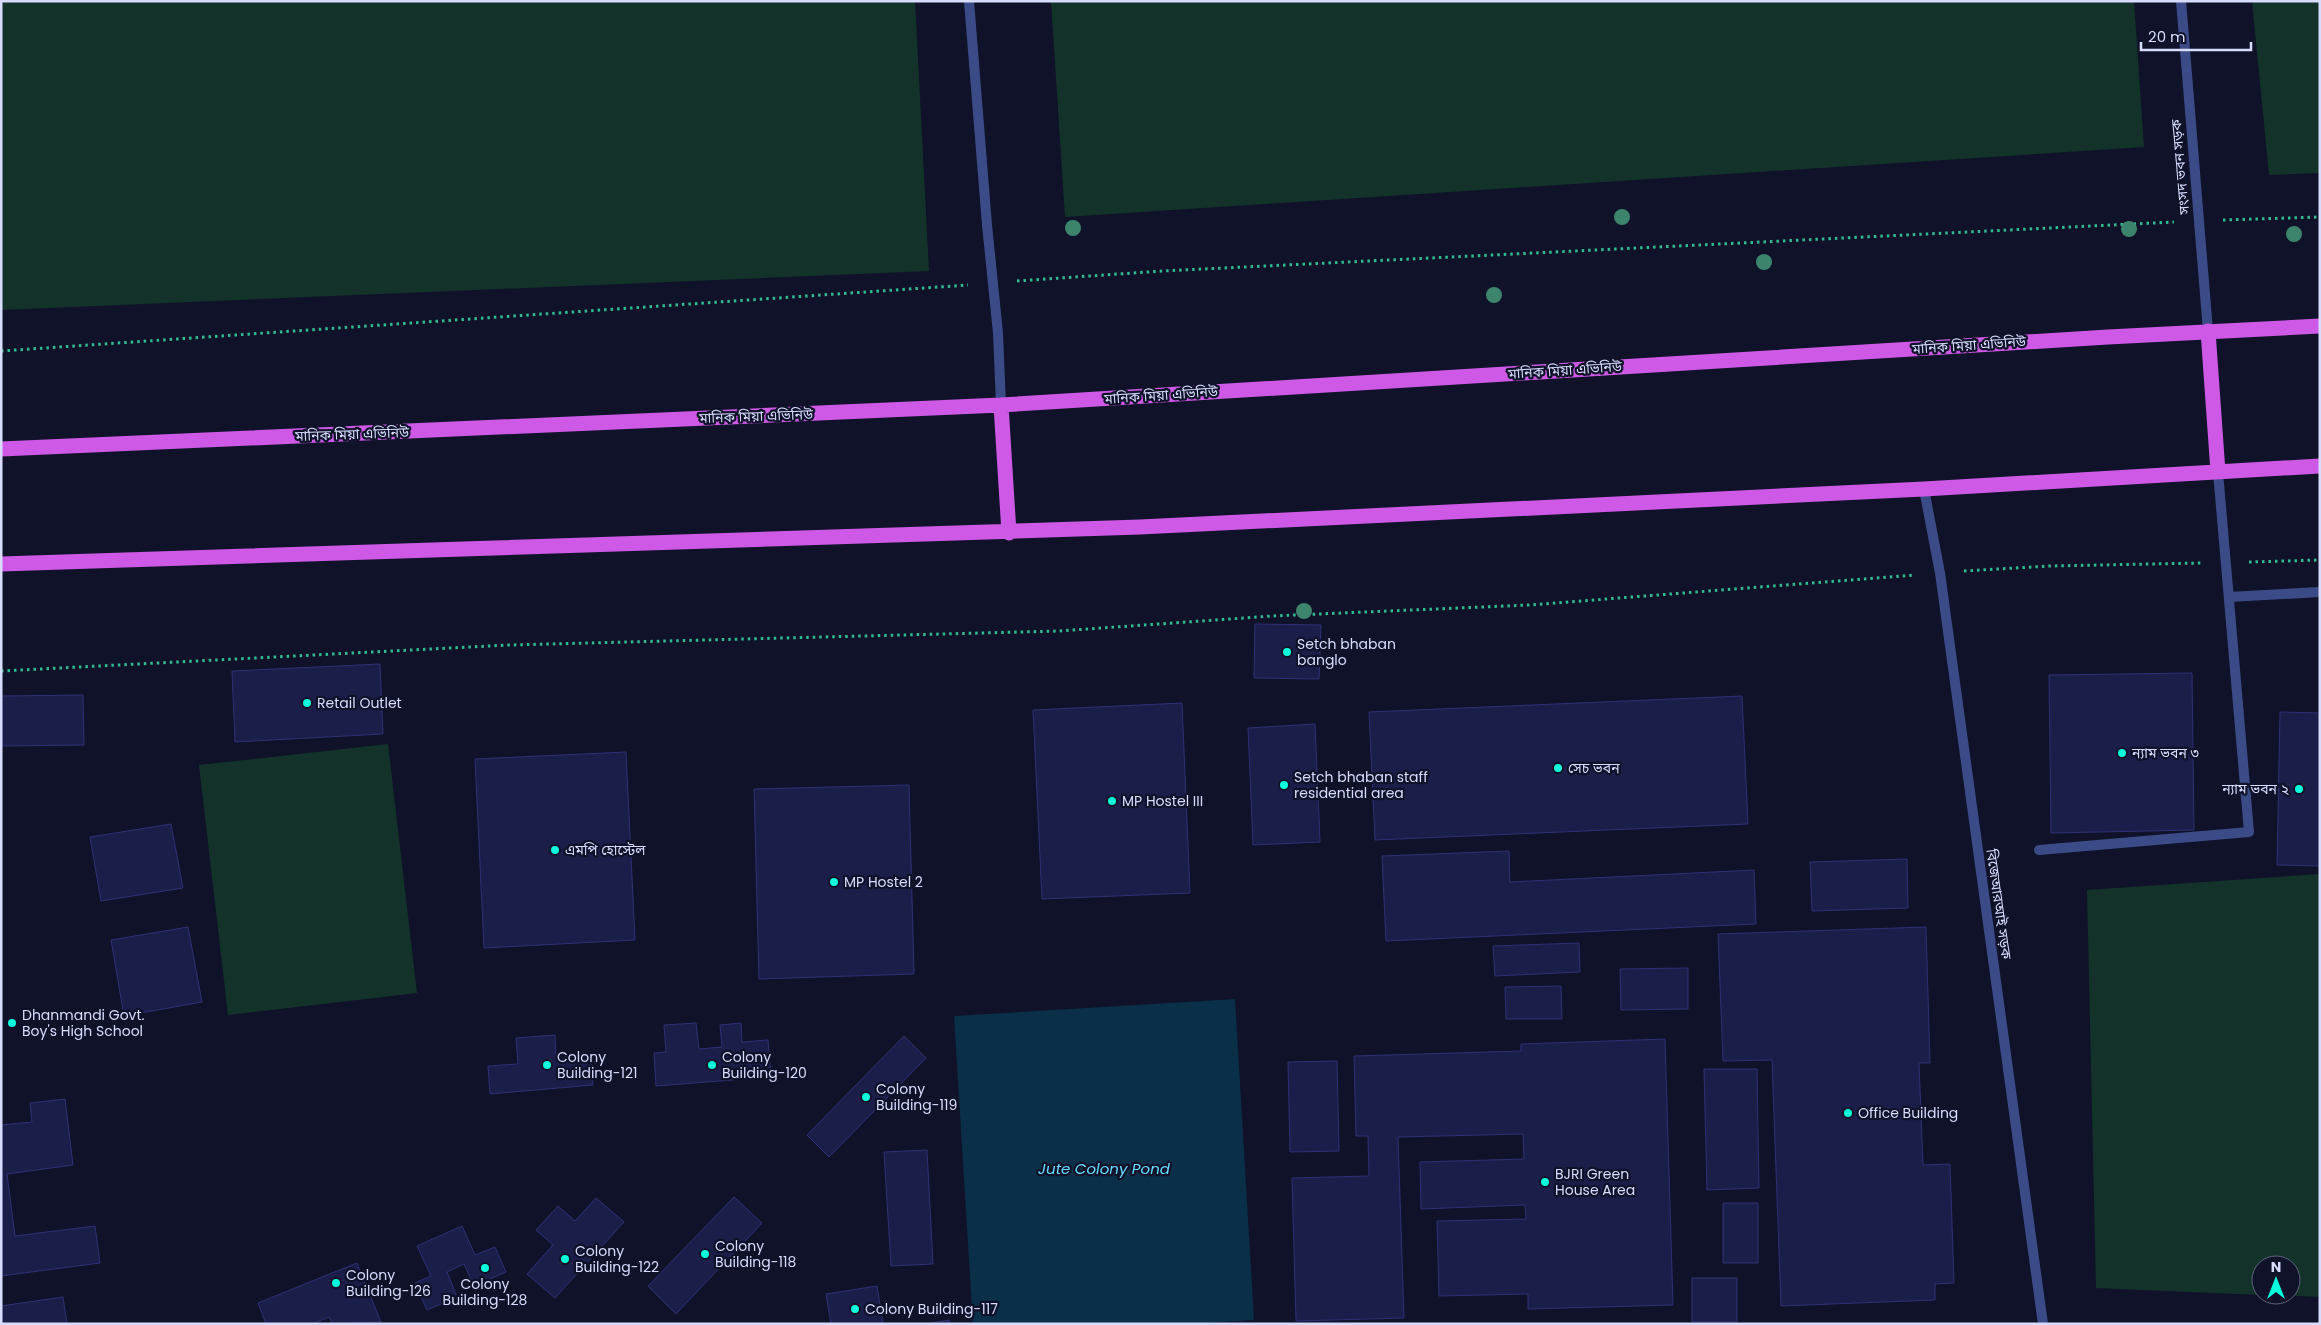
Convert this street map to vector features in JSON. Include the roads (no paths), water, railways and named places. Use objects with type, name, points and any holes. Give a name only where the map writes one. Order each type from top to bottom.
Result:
[{"type":"highway","name":"মানিক মিয়া এভিনিউ","points":[[1,449],[1001,405],[2208,331],[2320,326]]},
{"type":"highway","points":[[2208,331],[2218,472]]},
{"type":"highway","points":[[1001,405],[1009,533]]},
{"type":"highway","points":[[1,564],[1009,533],[1924,489],[2320,466]]},
{"type":"street","points":[[970,1],[992,283],[998,333],[1001,405]]},
{"type":"street","name":"সংসদ ভবন সড়ক","points":[[2181,1],[2208,331]]},
{"type":"street","points":[[2039,850],[2249,832],[2218,472]]},
{"type":"street","name":"বিজেআরআই সড়ক","points":[[1924,489],[1940,573],[2043,1324]]},
{"type":"street","points":[[2229,597],[2320,592]]},
{"type":"water","name":"Jute Colony Pond","points":[[1235,999],[1254,1320],[1190,1324],[973,1324],[954,1016]]},
{"type":"place","name":"Setch bhaban banglo","points":[[1287,652]]},
{"type":"place","name":"Retail Outlet","points":[[307,703]]},
{"type":"place","name":"ন্যাম ভবন ৩","points":[[2122,753]]},
{"type":"place","name":"সেচ ভবন","points":[[1558,768]]},
{"type":"place","name":"Setch bhaban staff residential area","points":[[1284,785]]},
{"type":"place","name":"ন্যাম ভবন ২","points":[[2299,789]]},
{"type":"place","name":"MP Hostel III","points":[[1112,801]]},
{"type":"place","name":"এমপি হোস্টেল","points":[[555,850]]},
{"type":"place","name":"MP Hostel 2","points":[[834,882]]},
{"type":"place","name":"Dhanmandi Govt. Boy's High School","points":[[12,1023]]},
{"type":"place","name":"Colony Building-121","points":[[547,1065]]},
{"type":"place","name":"Colony Building-120","points":[[712,1065]]},
{"type":"place","name":"Colony Building-119","points":[[866,1097]]},
{"type":"place","name":"Office Building","points":[[1848,1113]]},
{"type":"place","name":"BJRI Green House Area","points":[[1545,1182]]},
{"type":"place","name":"Colony Building-118","points":[[705,1254]]},
{"type":"place","name":"Colony Building-122","points":[[565,1259]]},
{"type":"place","name":"Colony Building-128","points":[[485,1268]]},
{"type":"place","name":"Colony Building-126","points":[[336,1283]]},
{"type":"place","name":"Colony Building-117","points":[[855,1309]]}]
